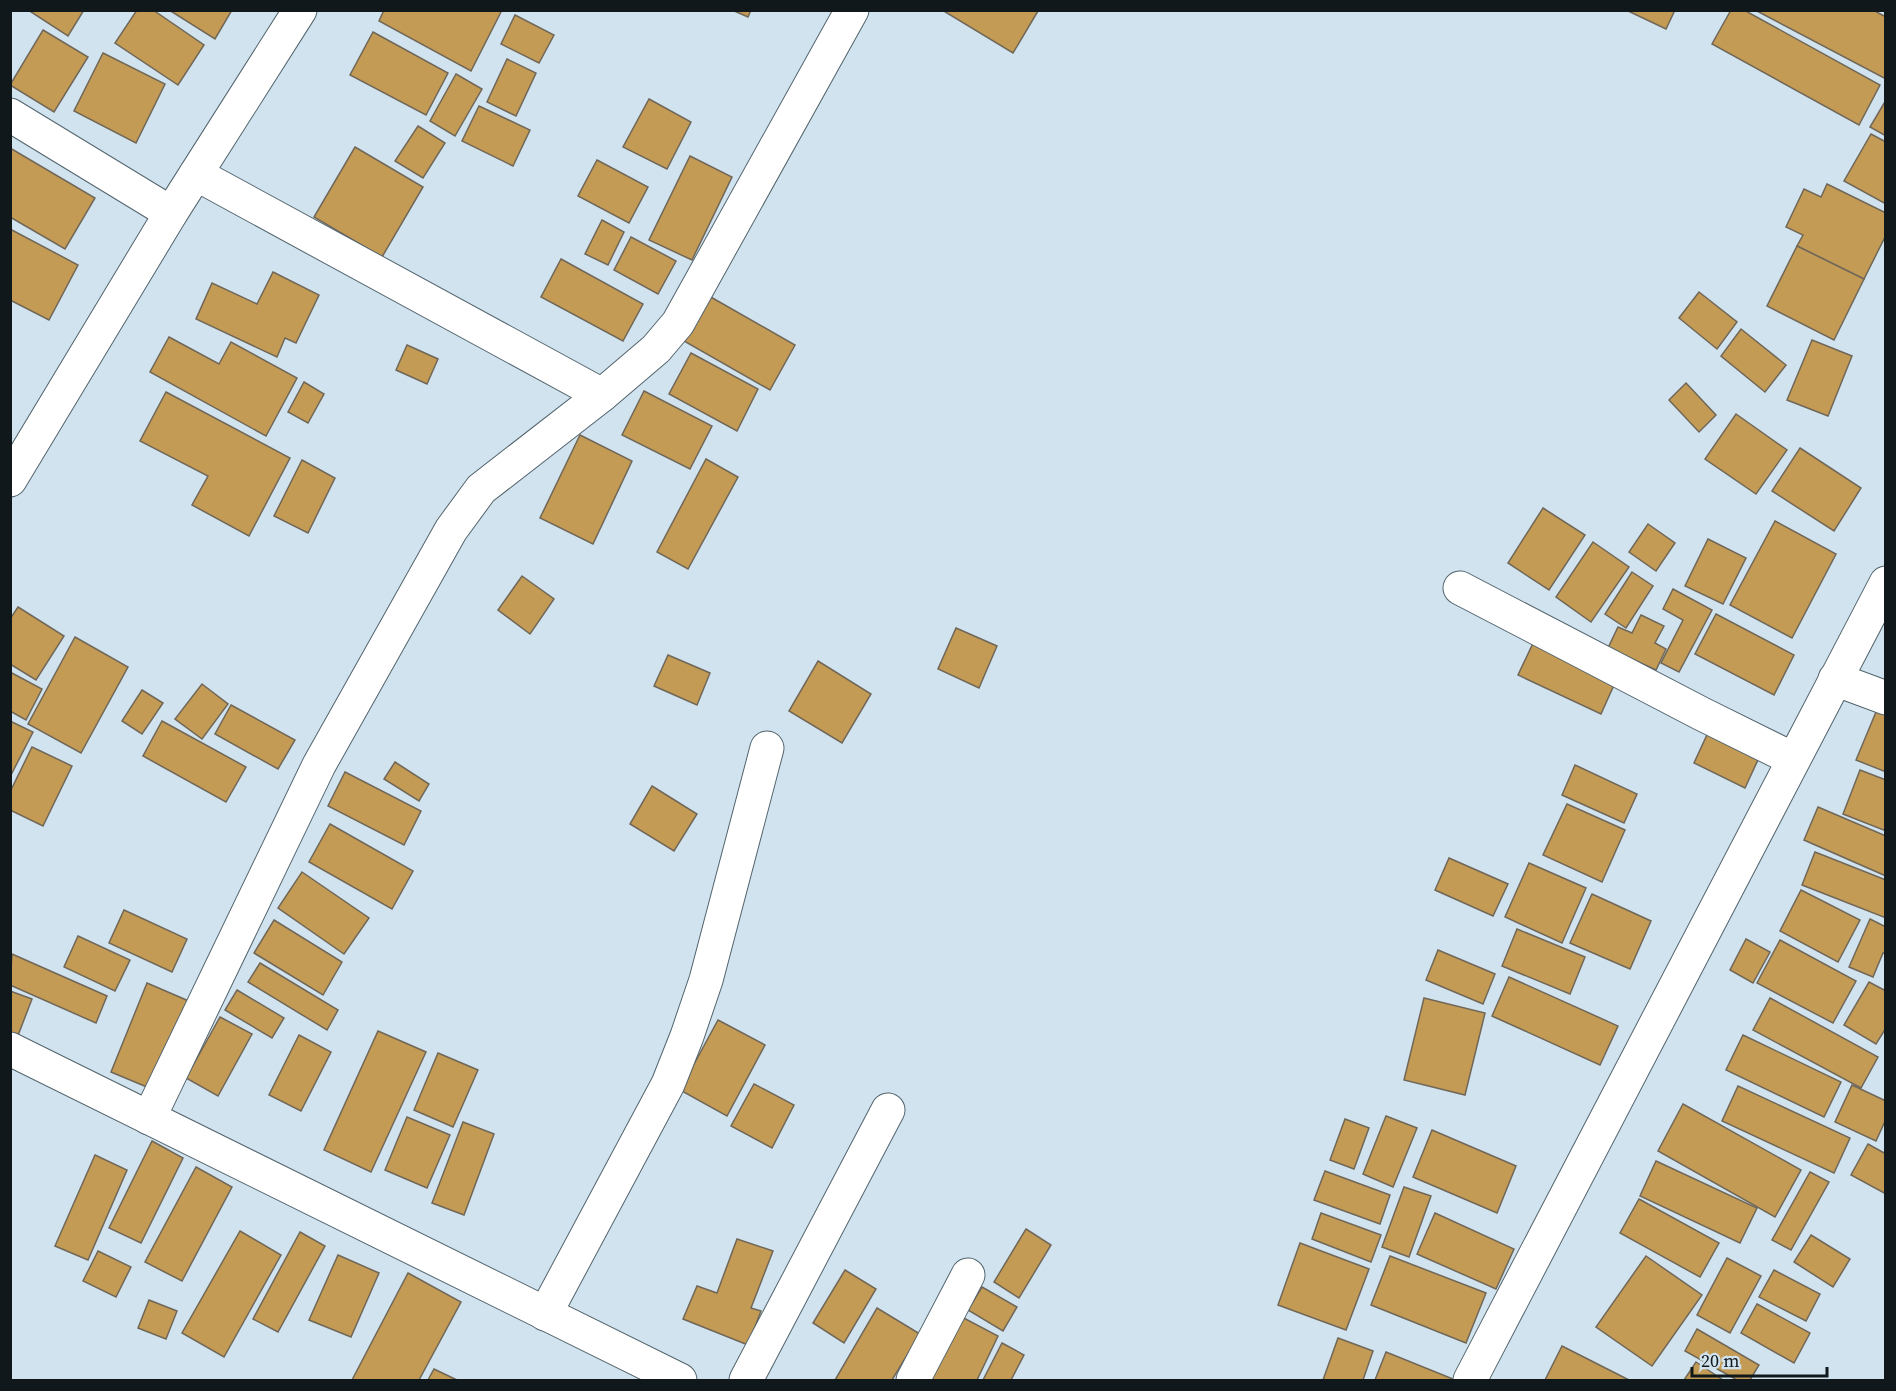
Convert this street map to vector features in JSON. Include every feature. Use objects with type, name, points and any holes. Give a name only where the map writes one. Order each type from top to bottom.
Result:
[{"type":"street","points":[[10,480],[171,213],[300,10]]},
{"type":"street","points":[[149,1118],[319,765],[451,530],[482,489],[602,395],[656,349],[678,323],[852,10]]},
{"type":"street","points":[[10,115],[171,213]]},
{"type":"street","points":[[196,174],[602,395]]},
{"type":"street","points":[[1470,1380],[1886,582]]},
{"type":"street","points":[[1460,588],[1793,759]]},
{"type":"street","points":[[1835,679],[1886,698]]},
{"type":"street","points":[[545,1314],[668,1084],[683,1046],[706,980],[767,748]]},
{"type":"street","points":[[10,1049],[545,1314],[664,1377]]},
{"type":"street","points":[[746,1380],[888,1110]]},
{"type":"street","points":[[913,1380],[968,1275]]},
{"type":"building","points":[[28,10],[84,10],[68,36]]},
{"type":"building","points":[[137,10],[153,10],[204,45],[178,85],[115,43]]},
{"type":"building","points":[[169,10],[232,10],[215,39]]},
{"type":"building","points":[[384,10],[502,10],[471,71],[379,21]]},
{"type":"building","points":[[732,10],[751,10],[748,17]]},
{"type":"building","points":[[942,10],[1037,10],[1038,11],[1013,53]]},
{"type":"building","points":[[1626,10],[1675,10],[1666,29]]},
{"type":"building","points":[[1731,10],[1744,10],[1880,85],[1859,125],[1712,44]]},
{"type":"building","points":[[1755,10],[1873,10],[1886,17],[1886,79]]},
{"type":"building","points":[[515,15],[554,35],[539,63],[501,44]]},
{"type":"building","points":[[43,30],[88,57],[54,112],[10,85]]},
{"type":"building","points":[[373,32],[448,73],[426,115],[350,75]]},
{"type":"building","points":[[103,53],[165,84],[136,143],[74,111]]},
{"type":"building","points":[[507,59],[536,73],[516,116],[487,102]]},
{"type":"building","points":[[456,74],[482,89],[455,136],[430,121]]},
{"type":"building","points":[[649,99],[691,122],[667,169],[623,147]]},
{"type":"building","points":[[1886,100],[1886,136],[1870,127]]},
{"type":"building","points":[[479,106],[530,130],[513,166],[462,141]]},
{"type":"building","points":[[418,126],[445,143],[423,178],[395,161]]},
{"type":"building","points":[[1871,134],[1886,142],[1886,204],[1844,181]]},
{"type":"building","points":[[355,147],[423,187],[382,257],[314,217]]},
{"type":"building","points":[[10,148],[95,198],[65,249],[10,217]]},
{"type":"building","points":[[690,156],[732,177],[692,260],[649,240]]},
{"type":"building","points":[[597,160],[648,187],[629,223],[578,196]]},
{"type":"building","points":[[1827,184],[1886,213],[1886,235],[1864,279],[1797,246],[1803,235],[1786,227],[1804,189],[1821,197]]},
{"type":"building","points":[[602,220],[624,232],[608,265],[585,254]]},
{"type":"building","points":[[10,229],[78,265],[49,320],[10,300]]},
{"type":"building","points":[[631,237],[676,261],[658,294],[614,270]]},
{"type":"building","points":[[1797,246],[1864,279],[1834,340],[1767,306]]},
{"type":"building","points":[[561,259],[643,304],[623,341],[541,297]]},
{"type":"building","points":[[273,272],[319,295],[296,343],[285,338],[277,357],[196,319],[212,283],[257,304]]},
{"type":"building","points":[[1699,292],[1737,322],[1717,349],[1679,318]]},
{"type":"building","points":[[709,296],[795,345],[770,390],[684,341]]},
{"type":"building","points":[[1741,329],[1786,365],[1765,392],[1721,356]]},
{"type":"building","points":[[169,337],[219,364],[231,342],[297,378],[266,436],[150,372]]},
{"type":"building","points":[[1812,340],[1852,356],[1828,416],[1787,400]]},
{"type":"building","points":[[407,345],[438,359],[427,384],[396,370]]},
{"type":"building","points":[[691,353],[758,389],[737,431],[669,394]]},
{"type":"building","points":[[304,382],[324,394],[308,423],[288,412]]},
{"type":"building","points":[[1686,383],[1716,415],[1699,432],[1669,400]]},
{"type":"building","points":[[644,391],[712,426],[690,469],[622,435]]},
{"type":"building","points":[[166,392],[290,458],[249,536],[192,505],[208,476],[140,441]]},
{"type":"building","points":[[1736,414],[1787,450],[1756,494],[1705,459]]},
{"type":"building","points":[[580,435],[632,461],[593,544],[540,518]]},
{"type":"building","points":[[1800,448],[1861,488],[1834,531],[1772,491]]},
{"type":"building","points":[[706,459],[738,477],[688,569],[657,552]]},
{"type":"building","points":[[302,460],[335,478],[308,533],[274,516]]},
{"type":"building","points":[[1543,508],[1585,535],[1549,590],[1508,563]]},
{"type":"building","points":[[1775,521],[1836,554],[1792,638],[1730,605]]},
{"type":"building","points":[[1648,524],[1675,543],[1656,571],[1629,552]]},
{"type":"building","points":[[1708,539],[1746,558],[1723,604],[1685,586]]},
{"type":"building","points":[[1593,542],[1629,567],[1591,622],[1556,597]]},
{"type":"building","points":[[1632,572],[1653,586],[1626,628],[1605,614]]},
{"type":"building","points":[[522,576],[554,599],[530,634],[498,610]]},
{"type":"building","points":[[1673,589],[1712,610],[1679,672],[1661,663],[1683,620],[1663,609]]},
{"type":"building","points":[[18,607],[64,636],[36,680],[10,664],[10,619]]},
{"type":"building","points":[[1716,614],[1794,655],[1774,695],[1695,654]]},
{"type":"building","points":[[1641,615],[1664,626],[1655,643],[1666,649],[1656,670],[1608,648],[1618,627],[1632,633]]},
{"type":"building","points":[[956,628],[997,646],[979,688],[938,669]]},
{"type":"building","points":[[75,637],[128,667],[81,753],[28,724]]},
{"type":"building","points":[[1536,637],[1618,676],[1601,714],[1518,675]]},
{"type":"building","points":[[668,655],[710,673],[697,705],[654,686]]},
{"type":"building","points":[[818,661],[871,694],[842,743],[789,711]]},
{"type":"building","points":[[10,672],[42,689],[26,720],[10,711]]},
{"type":"building","points":[[202,684],[228,704],[202,739],[175,719]]},
{"type":"building","points":[[142,690],[163,703],[142,734],[122,721]]},
{"type":"building","points":[[1881,700],[1886,702],[1886,772],[1856,760]]},
{"type":"building","points":[[231,705],[295,740],[278,769],[215,734]]},
{"type":"building","points":[[10,721],[33,732],[10,777]]},
{"type":"building","points":[[162,721],[246,767],[226,802],[143,756]]},
{"type":"building","points":[[1712,724],[1763,749],[1745,788],[1694,763]]},
{"type":"building","points":[[32,747],[72,766],[43,826],[10,810],[10,792]]},
{"type":"building","points":[[395,762],[429,784],[419,801],[384,779]]},
{"type":"building","points":[[1575,765],[1637,794],[1624,823],[1562,795]]},
{"type":"building","points":[[1860,770],[1886,780],[1886,831],[1843,814]]},
{"type":"building","points":[[345,772],[421,811],[404,845],[328,806]]},
{"type":"building","points":[[652,786],[697,814],[674,851],[630,824]]},
{"type":"building","points":[[1567,804],[1625,830],[1602,882],[1543,855]]},
{"type":"building","points":[[1818,807],[1886,836],[1886,876],[1804,840]]},
{"type":"building","points":[[330,824],[413,871],[392,909],[309,862]]},
{"type":"building","points":[[1815,852],[1886,880],[1886,918],[1802,885]]},
{"type":"building","points":[[1449,858],[1508,884],[1493,916],[1435,890]]},
{"type":"building","points":[[1529,863],[1586,888],[1562,943],[1505,917]]},
{"type":"building","points":[[302,872],[369,918],[344,954],[278,908]]},
{"type":"building","points":[[1801,890],[1860,920],[1838,962],[1780,931]]},
{"type":"building","points":[[1592,894],[1651,921],[1630,969],[1570,943]]},
{"type":"building","points":[[124,910],[187,939],[172,972],[109,943]]},
{"type":"building","points":[[1870,919],[1886,927],[1886,954],[1883,953],[1873,977],[1849,967]]},
{"type":"building","points":[[274,920],[342,962],[323,995],[254,953]]},
{"type":"building","points":[[1517,929],[1585,957],[1570,994],[1502,966]]},
{"type":"building","points":[[78,936],[130,960],[115,991],[64,967]]},
{"type":"building","points":[[1746,939],[1770,952],[1753,983],[1730,970]]},
{"type":"building","points":[[1780,940],[1856,981],[1833,1023],[1757,983]]},
{"type":"building","points":[[1438,950],[1495,974],[1483,1004],[1426,980]]},
{"type":"building","points":[[12,954],[107,996],[96,1023],[10,985]]},
{"type":"building","points":[[260,963],[338,1010],[327,1030],[248,982]]},
{"type":"building","points":[[1509,977],[1618,1026],[1600,1065],[1492,1016]]},
{"type":"building","points":[[1869,982],[1886,991],[1886,1028],[1876,1044],[1844,1025]]},
{"type":"building","points":[[147,983],[191,1002],[154,1090],[111,1072]]},
{"type":"building","points":[[237,990],[284,1018],[272,1038],[225,1010]]},
{"type":"building","points":[[10,991],[32,999],[17,1038],[10,1036]]},
{"type":"building","points":[[1424,998],[1485,1013],[1465,1095],[1404,1080]]},
{"type":"building","points":[[1770,998],[1878,1057],[1861,1088],[1753,1030]]},
{"type":"building","points":[[220,1017],[252,1034],[218,1096],[186,1078]]},
{"type":"building","points":[[718,1020],[765,1045],[727,1116],[680,1090]]},
{"type":"building","points":[[378,1031],[426,1052],[371,1172],[324,1150]]},
{"type":"building","points":[[299,1035],[331,1052],[301,1111],[269,1095]]},
{"type":"building","points":[[1743,1035],[1841,1082],[1824,1117],[1726,1070]]},
{"type":"building","points":[[438,1053],[478,1070],[453,1127],[414,1110]]},
{"type":"building","points":[[754,1084],[794,1105],[772,1148],[731,1126]]},
{"type":"building","points":[[1852,1085],[1886,1101],[1886,1119],[1876,1141],[1835,1122]]},
{"type":"building","points":[[1738,1086],[1850,1138],[1834,1173],[1722,1121]]},
{"type":"building","points":[[1683,1104],[1801,1170],[1775,1217],[1658,1151]]},
{"type":"building","points":[[1386,1116],[1417,1128],[1393,1187],[1363,1174]]},
{"type":"building","points":[[407,1117],[450,1135],[427,1188],[385,1170]]},
{"type":"building","points":[[1345,1119],[1369,1128],[1354,1169],[1330,1160]]},
{"type":"building","points":[[463,1122],[494,1134],[464,1215],[432,1203]]},
{"type":"building","points":[[1432,1130],[1516,1166],[1497,1213],[1413,1177]]},
{"type":"building","points":[[152,1141],[183,1158],[141,1243],[109,1228]]},
{"type":"building","points":[[1868,1144],[1886,1154],[1886,1194],[1851,1175]]},
{"type":"building","points":[[95,1155],[127,1170],[88,1260],[55,1246]]},
{"type":"building","points":[[1656,1161],[1757,1208],[1740,1243],[1640,1196]]},
{"type":"building","points":[[196,1167],[232,1187],[182,1281],[145,1262]]},
{"type":"building","points":[[1325,1171],[1390,1195],[1380,1224],[1314,1200]]},
{"type":"building","points":[[1810,1172],[1829,1182],[1791,1250],[1772,1240]]},
{"type":"building","points":[[1404,1187],[1431,1196],[1409,1257],[1382,1247]]},
{"type":"building","points":[[1639,1199],[1719,1243],[1700,1277],[1620,1233]]},
{"type":"building","points":[[1321,1213],[1381,1235],[1371,1262],[1312,1239]]},
{"type":"building","points":[[1435,1213],[1514,1249],[1496,1289],[1417,1254]]},
{"type":"building","points":[[1026,1229],[1051,1245],[1019,1298],[994,1282]]},
{"type":"building","points":[[240,1231],[281,1255],[224,1357],[182,1333]]},
{"type":"building","points":[[300,1232],[325,1246],[278,1332],[253,1319]]},
{"type":"building","points":[[1811,1235],[1850,1259],[1833,1287],[1794,1262]]},
{"type":"building","points":[[737,1239],[773,1251],[751,1308],[761,1311],[748,1345],[683,1319],[697,1286],[717,1293]]},
{"type":"building","points":[[1300,1243],[1369,1269],[1346,1330],[1278,1305]]},
{"type":"building","points":[[98,1251],[131,1267],[116,1297],[83,1281]]},
{"type":"building","points":[[338,1255],[379,1273],[351,1337],[309,1320]]},
{"type":"building","points":[[1390,1256],[1486,1293],[1466,1343],[1371,1305]]},
{"type":"building","points":[[1646,1256],[1702,1295],[1652,1366],[1596,1327]]},
{"type":"building","points":[[1727,1258],[1761,1276],[1730,1333],[1697,1315]]},
{"type":"building","points":[[845,1270],[876,1289],[844,1343],[813,1323]]},
{"type":"building","points":[[1774,1270],[1820,1294],[1806,1321],[1759,1297]]},
{"type":"building","points":[[408,1273],[461,1302],[419,1380],[352,1380]]},
{"type":"building","points":[[982,1287],[1017,1307],[1003,1331],[968,1310]]},
{"type":"building","points":[[149,1300],[177,1311],[166,1339],[138,1328]]},
{"type":"building","points":[[1757,1304],[1810,1333],[1794,1363],[1741,1333]]},
{"type":"building","points":[[877,1308],[920,1334],[892,1380],[835,1380]]},
{"type":"building","points":[[958,1315],[998,1336],[977,1380],[929,1380]]},
{"type":"building","points":[[1697,1329],[1759,1365],[1750,1380],[1737,1380],[1685,1351]]},
{"type":"building","points":[[1338,1338],[1373,1351],[1363,1380],[1323,1380]]},
{"type":"building","points":[[1002,1343],[1024,1355],[1011,1380],[983,1380]]},
{"type":"building","points":[[1562,1346],[1629,1380],[1545,1380]]},
{"type":"building","points":[[1386,1352],[1453,1379],[1375,1380]]},
{"type":"building","points":[[1696,1362],[1723,1380],[1684,1380]]},
{"type":"building","points":[[434,1369],[457,1380],[428,1380]]}]
